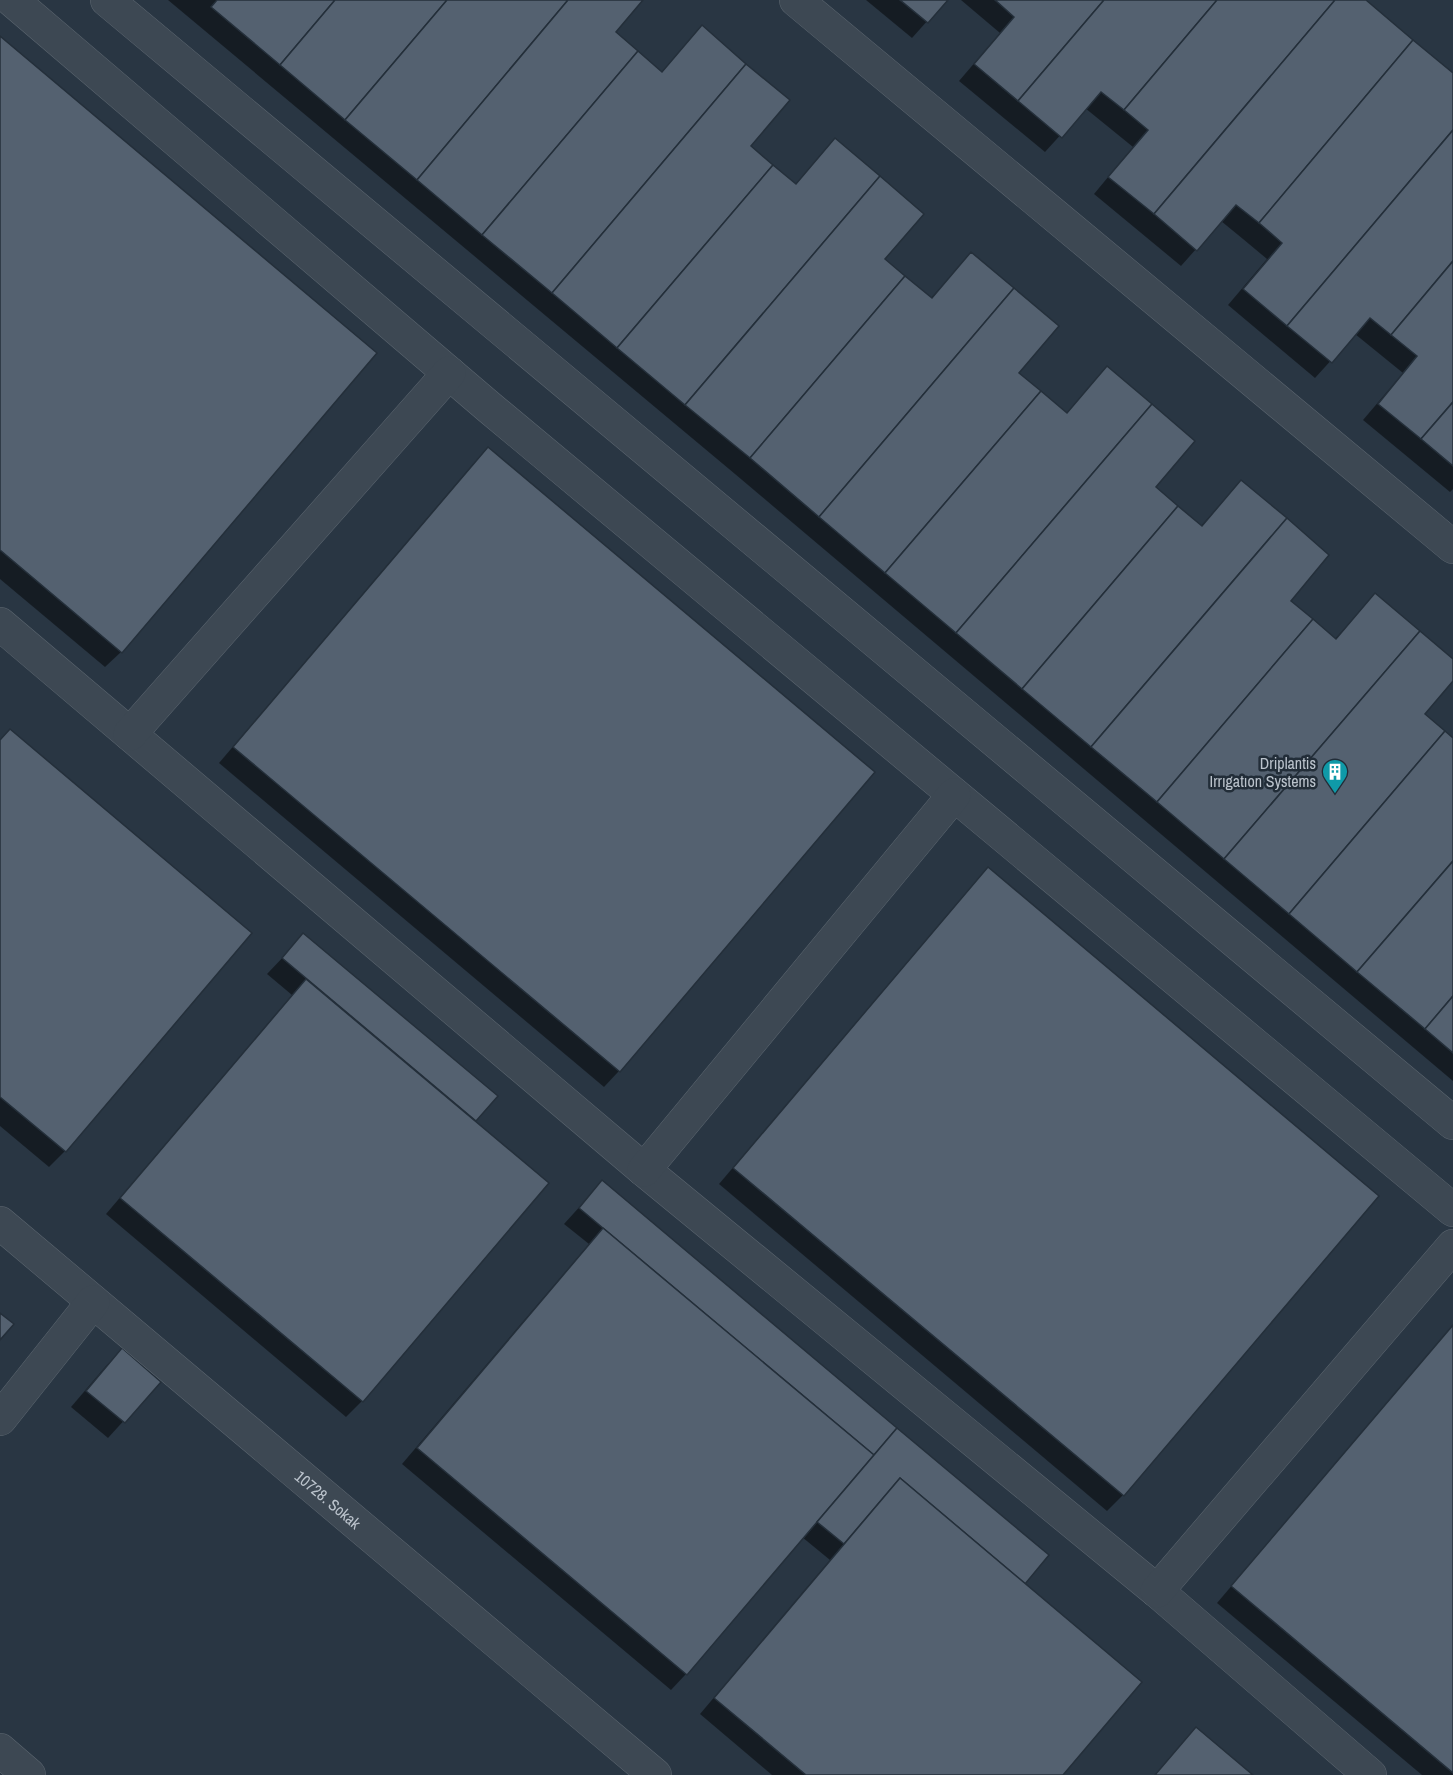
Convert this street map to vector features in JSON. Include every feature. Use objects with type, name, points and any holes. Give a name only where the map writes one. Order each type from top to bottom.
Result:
[{"type":"lane","points":[[12,0],[449,373],[1453,1210]]},
{"type":"lane","points":[[107,0],[1453,1123]]},
{"type":"lane","points":[[796,0],[1453,548]]},
{"type":"lane","points":[[130,734],[449,373]]},
{"type":"lane","points":[[0,624],[644,1170],[1158,1591],[1370,1775]]},
{"type":"lane","points":[[644,1170],[954,795]]},
{"type":"lane","name":"10728. Sokak","points":[[0,1223],[655,1775]]},
{"type":"lane","points":[[1158,1591],[1453,1246]]},
{"type":"lane","points":[[0,1419],[93,1302]]},
{"type":"lane","points":[[0,1750],[29,1775]]},
{"type":"building","points":[[217,0],[335,0],[280,65],[211,7]]},
{"type":"building","points":[[335,0],[447,0],[345,120],[280,65]]},
{"type":"building","points":[[447,0],[568,0],[417,180],[345,120]]},
{"type":"building","points":[[568,0],[643,0],[616,32],[638,51],[482,235],[417,180]]},
{"type":"building","points":[[900,0],[948,0],[928,23]]},
{"type":"building","points":[[995,0],[1104,0],[1018,101],[974,64],[1014,17]]},
{"type":"building","points":[[1104,0],[1217,0],[1124,110],[1101,92],[1062,138],[1018,101]]},
{"type":"building","points":[[1217,0],[1335,0],[1154,214],[1108,177],[1148,130],[1124,110]]},
{"type":"building","points":[[1335,0],[1366,0],[1413,40],[1259,223],[1236,205],[1197,251],[1154,214]]},
{"type":"building","points":[[702,25],[746,64],[552,293],[482,235],[638,51],[662,72]]},
{"type":"building","points":[[0,36],[377,353],[122,653],[0,550]]},
{"type":"building","points":[[1413,40],[1453,73],[1453,130],[1287,326],[1243,289],[1282,243],[1259,223]]},
{"type":"building","points":[[746,64],[790,100],[751,146],[773,165],[617,348],[552,293]]},
{"type":"building","points":[[1453,130],[1453,261],[1391,335],[1370,318],[1332,363],[1287,326]]},
{"type":"building","points":[[835,138],[880,176],[685,405],[617,348],[773,165],[796,184]]},
{"type":"building","points":[[880,176],[924,214],[885,259],[905,276],[750,458],[685,405]]},
{"type":"building","points":[[971,252],[1014,288],[819,517],[750,458],[905,276],[932,298]]},
{"type":"building","points":[[1453,261],[1453,402],[1421,439],[1378,404],[1417,356],[1391,335]]},
{"type":"building","points":[[1014,288],[1059,326],[1019,373],[1041,391],[885,573],[819,517]]},
{"type":"building","points":[[1107,366],[1152,404],[956,633],[885,573],[1041,391],[1067,413]]},
{"type":"building","points":[[1453,402],[1453,466],[1421,439]]},
{"type":"building","points":[[1152,404],[1195,441],[1156,487],[1178,506],[1022,689],[956,633]]},
{"type":"building","points":[[488,447],[875,772],[620,1072],[233,747]]},
{"type":"building","points":[[1241,480],[1287,518],[1091,747],[1022,689],[1178,506],[1202,526]]},
{"type":"building","points":[[1287,518],[1329,555],[1291,601],[1313,619],[1157,802],[1091,747]]},
{"type":"building","points":[[1375,593],[1420,631],[1224,859],[1157,802],[1313,619],[1336,639]]},
{"type":"building","name":"Driplantis Irrıgatıon Systems","points":[[1420,631],[1453,659],[1453,681],[1425,714],[1445,731],[1289,914],[1224,859]]},
{"type":"building","points":[[10,729],[252,933],[66,1152],[0,1097],[0,740]]},
{"type":"building","points":[[1445,731],[1453,738],[1453,861],[1357,972],[1289,914]]},
{"type":"building","points":[[1453,861],[1453,996],[1425,1029],[1357,972]]},
{"type":"building","points":[[988,867],[1379,1196],[1124,1496],[733,1168]]},
{"type":"building","points":[[303,933],[498,1096],[476,1121],[282,958]]},
{"type":"building","points":[[306,979],[549,1183],[363,1402],[120,1198]]},
{"type":"building","points":[[1453,996],[1453,1053],[1425,1029]]},
{"type":"building","points":[[602,1180],[897,1428],[874,1455],[579,1208]]},
{"type":"building","points":[[603,1228],[874,1455],[687,1675],[417,1448]]},
{"type":"building","points":[[0,1313],[14,1324],[0,1340]]},
{"type":"building","points":[[1453,1325],[1453,1773],[1231,1586]]},
{"type":"building","points":[[122,1348],[161,1382],[125,1423],[86,1391]]},
{"type":"building","points":[[897,1428],[1049,1555],[1025,1584],[900,1478],[844,1544],[817,1522]]},
{"type":"building","points":[[900,1478],[1142,1682],[1063,1775],[806,1775],[714,1698]]},
{"type":"building","points":[[1196,1727],[1253,1775],[1155,1775]]},
{"type":"place","name":"Driplantis Irrıgatıon Systems","points":[[1335,795]]}]
